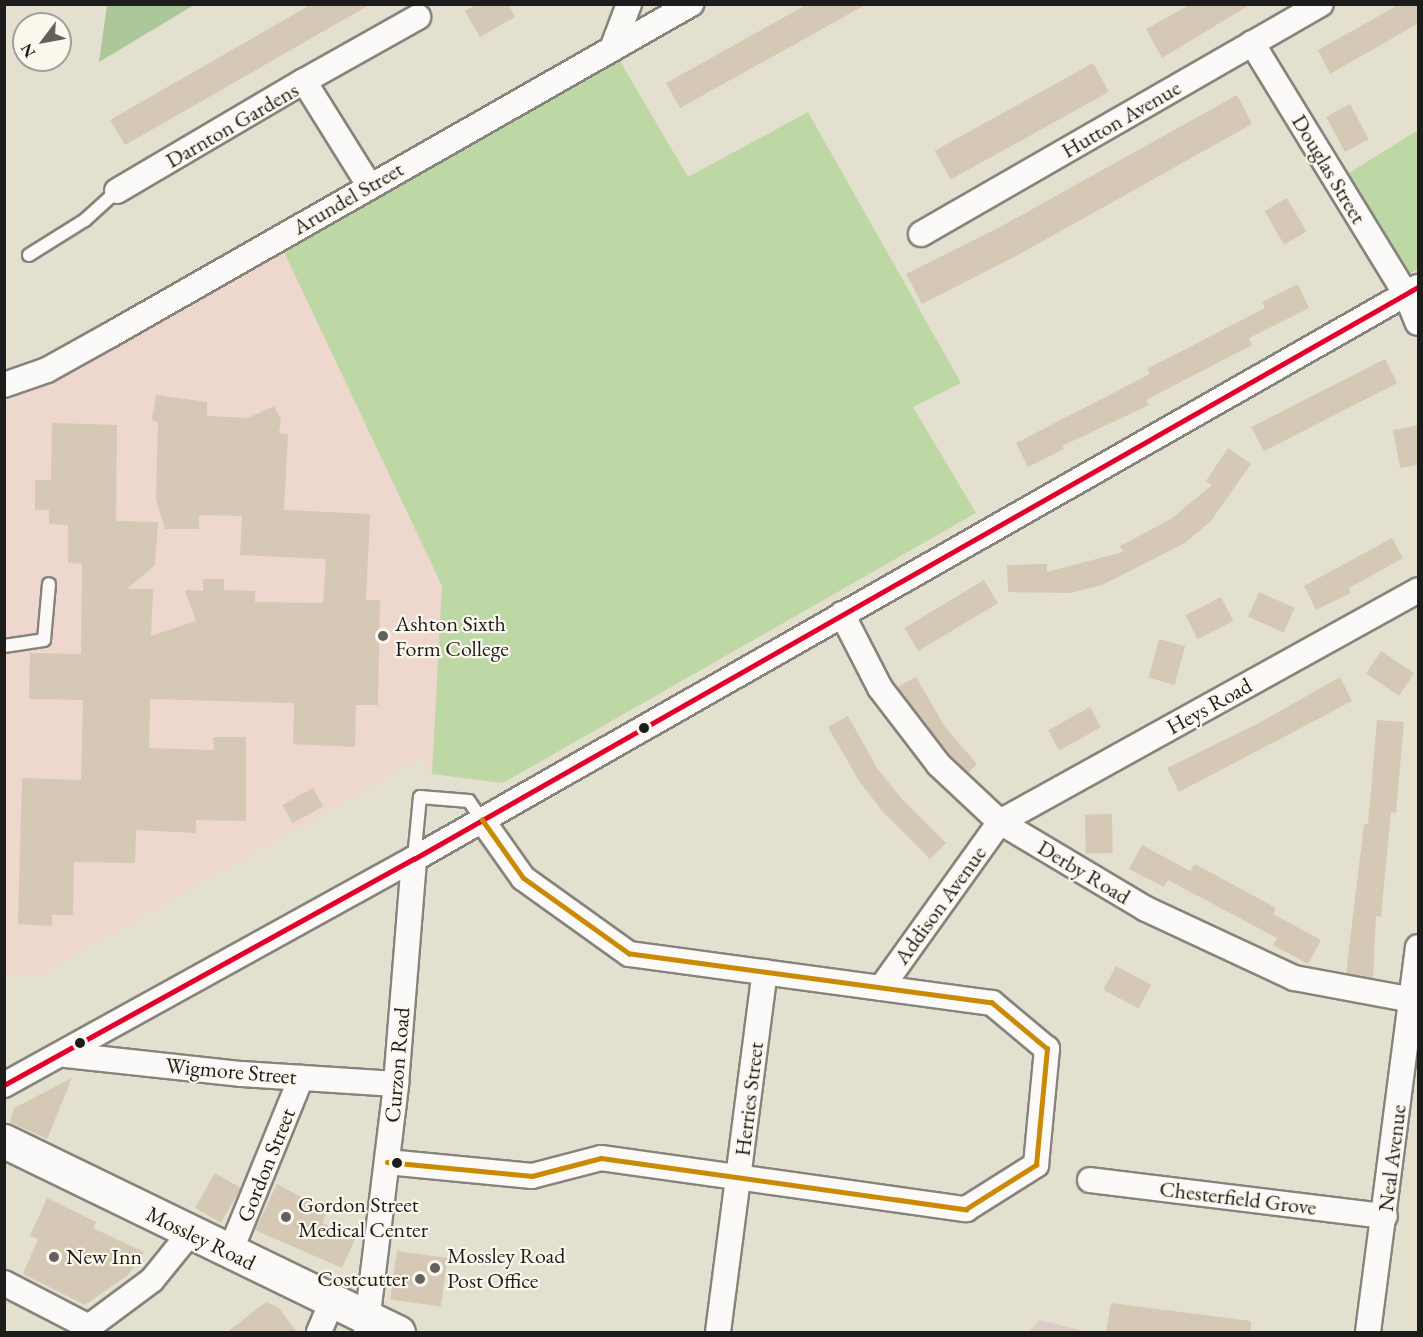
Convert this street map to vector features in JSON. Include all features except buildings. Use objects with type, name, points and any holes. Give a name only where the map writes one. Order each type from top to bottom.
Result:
[{"type":"main road","name":"Mossley Road","points":[[4,1141],[332,1302],[366,1325],[398,1332]]},
{"type":"street","points":[[612,49],[629,4]]},
{"type":"street","name":"Arundel Street","points":[[4,385],[47,370],[690,4]]},
{"type":"street","name":"Hutton Avenue","points":[[921,234],[1322,4]]},
{"type":"street","points":[[304,81],[418,17]]},
{"type":"street","name":"Douglas Street","points":[[1252,43],[1412,291]]},
{"type":"street","name":"Darnton Gardens","points":[[117,191],[304,81],[369,185]]},
{"type":"street","points":[[4,1085],[66,1055],[414,859],[1412,291],[1419,323]]},
{"type":"street","name":"Heys Road","points":[[1000,822],[1419,590]]},
{"type":"street","name":"Derby Road","points":[[842,614],[880,688],[939,765],[1000,822],[1146,909],[1294,978],[1415,1000]]},
{"type":"street","points":[[387,1162],[532,1176],[601,1158],[966,1209],[1035,1165],[1047,1049],[992,1003],[629,954],[523,878],[482,820]]},
{"type":"street","name":"Addison Avenue","points":[[881,987],[1000,822]]},
{"type":"street","name":"Curzon Road","points":[[366,1325],[396,1084],[414,859]]},
{"type":"street","name":"Neal Avenue","points":[[1368,1332],[1415,1000],[1419,947]]},
{"type":"street","name":"Herries Street","points":[[717,1332],[765,972]]},
{"type":"street","name":"Wigmore Street","points":[[66,1055],[301,1078],[396,1084]]},
{"type":"street","name":"Gordon Street","points":[[230,1252],[301,1078]]},
{"type":"street","name":"Chesterfield Grove","points":[[1090,1180],[1385,1216]]},
{"type":"street","points":[[4,1283],[85,1330],[152,1280],[189,1233]]},
{"type":"street","points":[[319,1332],[332,1302]]},
{"type":"lane","points":[[28,255],[85,220],[117,191]]},
{"type":"lane","points":[[4,646],[44,640],[49,584]]},
{"type":"lane","name":"Curzon Road","points":[[414,859],[420,797],[469,801],[482,820]]},
{"type":"shaded area","name":"Ashton Sixth Form College","points":[[620,61],[688,177],[808,112],[961,383],[913,407],[976,513],[503,783],[432,774],[420,759],[39,975],[5,974],[5,404],[284,252]]},
{"type":"shaded area","points":[[1039,1320],[1089,1332],[1029,1332]]},
{"type":"green space","points":[[107,4],[194,5],[99,62]]},
{"type":"green space","points":[[620,61],[688,177],[808,112],[961,383],[913,407],[976,513],[503,783],[432,774],[442,586],[284,252]]},
{"type":"green space","points":[[1418,130],[1418,269],[1402,278],[1341,178]]},
{"type":"transit line","points":[[4,1085],[414,859],[1418,287]]},
{"type":"transit line","points":[[387,1162],[532,1176],[601,1158],[966,1209],[1036,1165],[1047,1049],[992,1003],[629,954],[523,878],[482,820]]},
{"type":"place","name":"Ashton Sixth Form College","points":[[383,636]]},
{"type":"place","name":"Gordon Street Medical Center","points":[[286,1217]]},
{"type":"place","name":"New Inn","points":[[54,1257]]},
{"type":"place","name":"Mossley Road Post Office","points":[[435,1268]]},
{"type":"place","name":"Costcutter","points":[[420,1279]]}]
